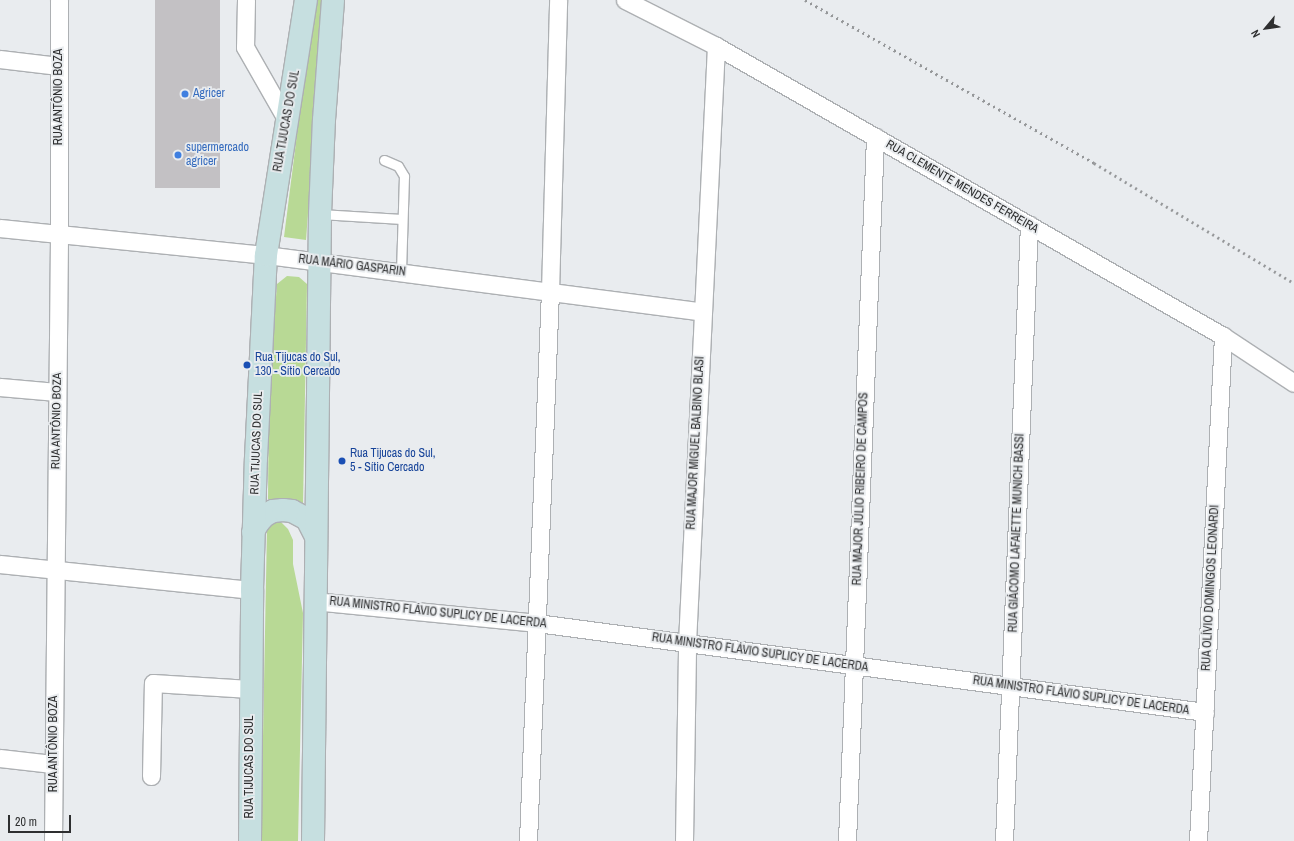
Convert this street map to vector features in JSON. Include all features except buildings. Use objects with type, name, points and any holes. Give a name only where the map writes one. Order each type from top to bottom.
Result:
[{"type":"main road","name":"RUA TIJUCAS DO SUL","points":[[250,841],[250,689],[253,532],[266,255],[286,119],[306,0]]},
{"type":"main road","points":[[313,841],[314,601],[320,214],[324,120],[332,0]]},
{"type":"main road","points":[[253,532],[264,516],[273,511],[283,510],[296,512],[307,519],[316,535]]},
{"type":"street","name":"RUA ANTÔNIO BOZA","points":[[53,841],[59,234],[59,0]]},
{"type":"street","points":[[246,0],[245,47],[286,119]]},
{"type":"street","points":[[528,841],[550,292],[558,0]]},
{"type":"street","name":"RUA CLEMENTE MENDES FERREIRA","points":[[625,0],[716,46],[1223,336],[1294,383]]},
{"type":"street","name":"RUA MAJOR MIGUEL BALBINO BLASI","points":[[684,841],[687,643],[716,46]]},
{"type":"street","points":[[0,59],[59,66]]},
{"type":"street","name":"RUA MAJOR JÚLIO RIBEIRO DE CAMPOS","points":[[847,841],[875,137]]},
{"type":"street","name":"RUA GIÁCOMO LAFAIETTE MUNICH BASSI","points":[[1004,841],[1012,686],[1029,225]]},
{"type":"street","name":"RUA MÁRIO GASPARIN","points":[[0,228],[266,255],[702,312]]},
{"type":"street","name":"RUA OLÍVIO DOMINGOS LEONARDI","points":[[1198,841],[1223,336]]},
{"type":"street","points":[[0,387],[57,392]]},
{"type":"street","points":[[0,564],[252,590]]},
{"type":"street","name":"RUA MINISTRO FLÁVIO SUPLICY DE LACERDA","points":[[314,601],[537,623],[1205,712]]},
{"type":"street","points":[[151,776],[153,683],[250,689]]},
{"type":"street","points":[[0,758],[53,764]]},
{"type":"lane","points":[[384,160],[398,166],[404,176],[401,273]]},
{"type":"lane","points":[[320,214],[402,219]]},
{"type":"green space","points":[[314,0],[324,0],[306,240],[284,237]]},
{"type":"green space","points":[[287,276],[299,277],[307,284],[303,504],[268,499],[269,387],[277,284]]},
{"type":"green space","points":[[279,520],[288,529],[293,540],[293,564],[303,613],[298,841],[261,841],[267,529],[270,523]]},
{"type":"railway","points":[[805,0],[1094,163],[1294,283]]},
{"type":"place","name":"Agricer","points":[[185,94]]},
{"type":"place","name":"supermercado agricer","points":[[178,155]]},
{"type":"place","name":"Rua Tijucas do Sul, 130 - Sítio Cercado","points":[[247,365]]},
{"type":"place","name":"Rua Tijucas do Sul, 5 - Sítio Cercado","points":[[342,461]]}]
